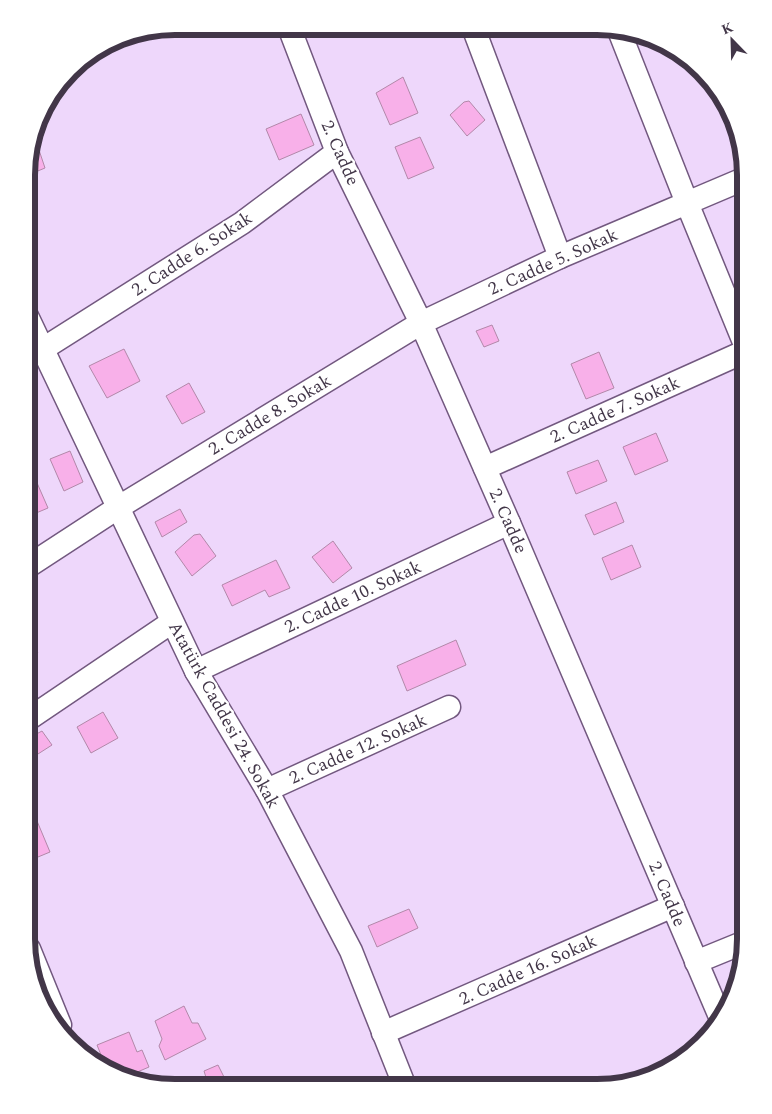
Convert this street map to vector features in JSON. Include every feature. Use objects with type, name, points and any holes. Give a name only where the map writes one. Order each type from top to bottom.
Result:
[{"type":"street","name":"2. Cadde","points":[[292,35],[337,152],[421,323],[509,523],[717,1010]]},
{"type":"street","points":[[476,35],[560,257]]},
{"type":"street","points":[[622,37],[737,325]]},
{"type":"street","name":"2. Cadde 6. Sokak","points":[[35,354],[242,223],[337,152]]},
{"type":"street","name":"2. Cadde 5. Sokak","points":[[421,323],[560,257],[737,182]]},
{"type":"street","name":"2. Cadde 8. Sokak","points":[[35,562],[119,507],[421,323]]},
{"type":"street","name":"Atatürk Caddesi 24. Sokak","points":[[35,354],[119,507],[196,672],[267,790],[351,951],[402,1079]]},
{"type":"street","name":"2. Cadde 7. Sokak","points":[[485,468],[737,355]]},
{"type":"street","name":"2. Cadde 10. Sokak","points":[[196,672],[509,523]]},
{"type":"street","points":[[35,715],[172,622]]},
{"type":"street","name":"2. Cadde 12. Sokak","points":[[267,790],[449,707]]},
{"type":"street","name":"2. Cadde 16. Sokak","points":[[383,1032],[673,906]]},
{"type":"street","points":[[696,962],[737,945]]},
{"type":"street","points":[[40,977],[52,1007]]},
{"type":"building","points":[[403,77],[418,113],[390,125],[376,93]]},
{"type":"building","points":[[469,101],[485,120],[467,136],[450,115],[464,102]]},
{"type":"building","points":[[301,114],[314,145],[279,160],[266,129]]},
{"type":"building","points":[[420,137],[434,168],[408,179],[395,147]]},
{"type":"building","points":[[38,147],[45,168],[35,172]]},
{"type":"building","points":[[492,325],[499,341],[484,347],[476,331]]},
{"type":"building","points":[[124,349],[140,381],[107,398],[89,366]]},
{"type":"building","points":[[599,352],[614,388],[586,399],[571,364]]},
{"type":"building","points":[[189,383],[205,412],[182,424],[166,396]]},
{"type":"building","points":[[656,433],[668,461],[635,475],[623,447]]},
{"type":"building","points":[[70,451],[83,482],[64,491],[50,459]]},
{"type":"building","points":[[598,460],[607,481],[576,494],[567,472]]},
{"type":"building","points":[[35,478],[48,508],[35,513]]},
{"type":"building","points":[[616,502],[624,522],[594,535],[585,515]]},
{"type":"building","points":[[180,509],[187,522],[162,537],[155,522]]},
{"type":"building","points":[[200,534],[216,556],[192,576],[175,552],[194,535]]},
{"type":"building","points":[[333,541],[352,568],[333,583],[312,557]]},
{"type":"building","points":[[632,545],[641,567],[611,580],[602,558]]},
{"type":"building","points":[[276,560],[290,588],[269,597],[265,590],[232,606],[222,585]]},
{"type":"building","points":[[456,640],[466,665],[407,691],[397,666]]},
{"type":"building","points":[[103,712],[118,738],[91,753],[77,727]]},
{"type":"building","points":[[42,731],[52,745],[35,756],[35,735]]},
{"type":"building","points":[[37,821],[50,852],[35,858],[35,822]]},
{"type":"building","points":[[409,909],[418,928],[377,947],[368,926]]},
{"type":"building","points":[[184,1006],[192,1023],[198,1023],[206,1039],[165,1060],[159,1046],[162,1039],[155,1021]]},
{"type":"building","points":[[129,1032],[137,1052],[142,1050],[149,1067],[135,1073],[113,1065],[102,1058],[97,1045]]},
{"type":"building","points":[[218,1065],[225,1079],[206,1079],[204,1071]]}]
